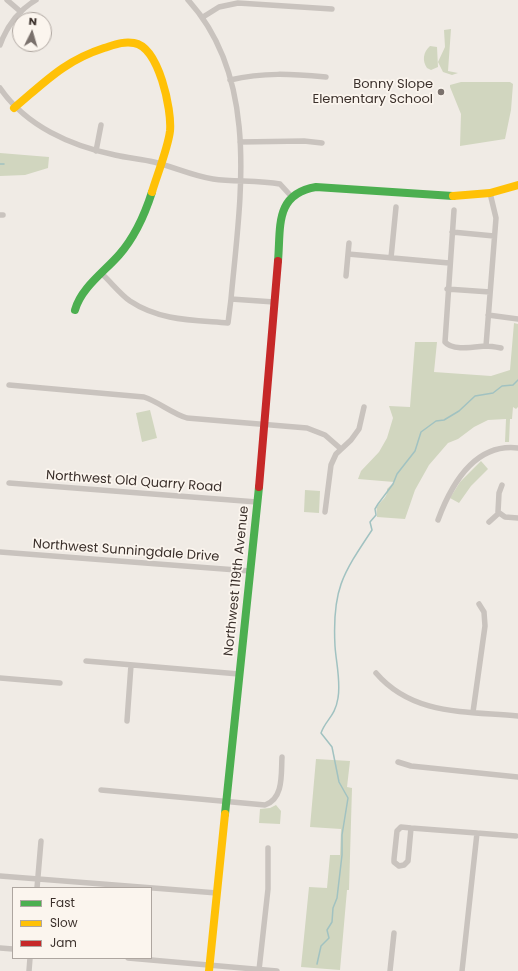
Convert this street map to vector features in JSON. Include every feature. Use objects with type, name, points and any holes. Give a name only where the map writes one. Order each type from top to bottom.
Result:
[{"type":"street","points":[[7,0],[21,12],[36,0]]},
{"type":"street","points":[[101,273],[129,300],[144,309],[162,316],[228,323],[242,181],[240,142],[230,80],[219,47],[203,17],[188,0]]},
{"type":"street","points":[[203,17],[219,7],[238,3],[332,9]]},
{"type":"street","points":[[0,45],[4,34],[12,24]]},
{"type":"street","points":[[14,108],[63,66],[73,60],[111,45],[135,42],[147,51],[156,65],[170,109],[170,132],[162,164],[148,204],[134,233],[120,254],[78,299],[75,310]]},
{"type":"street","points":[[230,80],[253,74],[275,73],[326,77]]},
{"type":"street","points":[[0,88],[14,108],[53,134],[96,151],[162,164],[202,177],[280,184],[291,196],[301,190],[316,188],[454,197],[490,193],[518,185]]},
{"type":"street","points":[[96,151],[102,125]]},
{"type":"street","points":[[240,142],[304,141],[322,143]]},
{"type":"street","points":[[486,346],[495,212],[490,193]]},
{"type":"street","name":"Northwest 119th Avenue","points":[[209,968],[265,425],[280,221],[283,208],[291,196]]},
{"type":"street","points":[[391,258],[396,206]]},
{"type":"street","points":[[454,210],[444,338],[446,344],[448,346],[486,346],[501,348]]},
{"type":"street","points":[[452,232],[494,236]]},
{"type":"street","points":[[346,276],[349,243]]},
{"type":"street","points":[[348,254],[449,263]]},
{"type":"street","points":[[447,288],[490,292]]},
{"type":"street","points":[[231,299],[274,302]]},
{"type":"street","points":[[488,316],[518,319]]},
{"type":"street","points":[[9,385],[144,397],[177,415],[187,418],[311,429],[325,436],[341,449]]},
{"type":"street","points":[[325,512],[329,471],[332,460],[359,429],[364,407]]},
{"type":"street","points":[[438,520],[448,494],[462,474],[474,462],[491,450],[505,447],[518,448]]},
{"type":"street","name":"Northwest Old Quarry Road","points":[[9,483],[257,502]]},
{"type":"street","points":[[489,522],[499,513],[499,493],[502,485]]},
{"type":"street","points":[[499,513],[505,517],[518,518]]},
{"type":"street","name":"Northwest Sunningdale Drive","points":[[0,552],[250,571]]},
{"type":"street","points":[[473,712],[485,626],[484,612],[479,604]]},
{"type":"street","points":[[86,661],[239,674]]},
{"type":"street","points":[[127,721],[131,665]]},
{"type":"street","points":[[376,673],[396,692],[424,706],[518,716]]},
{"type":"street","points":[[0,678],[60,683]]},
{"type":"street","points":[[101,790],[226,801],[262,806],[272,802],[278,795],[282,757]]},
{"type":"street","points":[[398,762],[412,766],[518,777]]},
{"type":"street","points":[[411,828],[408,861],[402,866],[396,864],[394,858],[397,830],[401,827],[516,836]]},
{"type":"street","points":[[462,971],[477,833]]},
{"type":"street","points":[[37,887],[41,841]]},
{"type":"street","points":[[259,970],[268,889],[268,848]]},
{"type":"street","points":[[0,876],[140,887]]},
{"type":"street","points":[[152,888],[217,893]]},
{"type":"street","points":[[390,971],[394,933]]},
{"type":"street","points":[[0,948],[12,949]]},
{"type":"street","points":[[29,971],[30,959]]},
{"type":"street","points":[[136,959],[209,968],[277,971]]},
{"type":"green space","points":[[451,29],[448,71],[458,73],[452,75],[443,72],[438,62],[445,47],[444,30]]},
{"type":"green space","points":[[430,46],[437,47],[438,67],[431,70],[427,68],[424,60],[426,51]]},
{"type":"green space","points":[[461,82],[510,82],[513,84],[511,110],[505,139],[460,146],[461,114],[450,85]]},
{"type":"green space","points":[[0,153],[49,157],[48,168],[25,175],[0,176]]},
{"type":"green space","points":[[514,323],[518,324],[518,407],[516,409],[513,407],[512,419],[510,419],[509,442],[505,442],[506,419],[488,420],[474,427],[458,439],[448,443],[429,465],[415,490],[405,519],[377,517],[377,507],[385,497],[387,489],[394,482],[358,479],[361,471],[379,452],[387,438],[393,418],[389,406],[410,407],[415,342],[437,342],[434,372],[491,376],[510,370]]},
{"type":"green space","points":[[150,410],[157,438],[142,442],[136,413]]},
{"type":"green space","points":[[481,461],[488,469],[471,486],[459,503],[450,498],[460,482]]},
{"type":"green space","points":[[305,490],[320,491],[319,513],[304,512]]},
{"type":"green space","points":[[316,759],[350,761],[347,787],[352,788],[349,890],[347,890],[340,970],[301,967],[309,887],[327,888],[330,855],[340,855],[341,829],[310,827]]},
{"type":"green space","points":[[276,805],[281,811],[280,824],[259,823],[260,809],[270,808]]},
{"type":"waterway","points":[[317,964],[321,946],[329,938],[327,930],[332,922],[333,908],[337,898],[342,855],[342,835],[348,798],[339,782],[332,747],[321,733],[325,724],[335,710],[339,692],[334,627],[337,597],[341,584],[353,559],[372,530],[370,522],[376,515],[375,509],[393,484],[397,474],[415,451],[421,432],[436,421],[444,420],[459,411],[475,396],[493,393],[502,386],[513,385],[518,380]]},
{"type":"traffic: fast","points":[[278,261],[282,214],[286,205],[293,197],[302,191],[316,187],[453,196]]},
{"type":"traffic: fast","points":[[75,310],[78,302],[88,287],[119,255],[130,241],[146,209],[152,192]]},
{"type":"traffic: fast","points":[[225,814],[259,487]]},
{"type":"traffic: slow","points":[[14,108],[56,73],[77,59],[104,48],[122,43],[134,43],[143,47],[157,67],[166,95],[170,121],[170,131],[167,145],[152,192]]},
{"type":"traffic: slow","points":[[453,196],[490,193],[518,185]]},
{"type":"traffic: slow","points":[[209,971],[225,814]]},
{"type":"traffic: jam","points":[[259,487],[278,261]]},
{"type":"place","name":"Bonny Slope Elementary School","points":[[441,92]]}]
